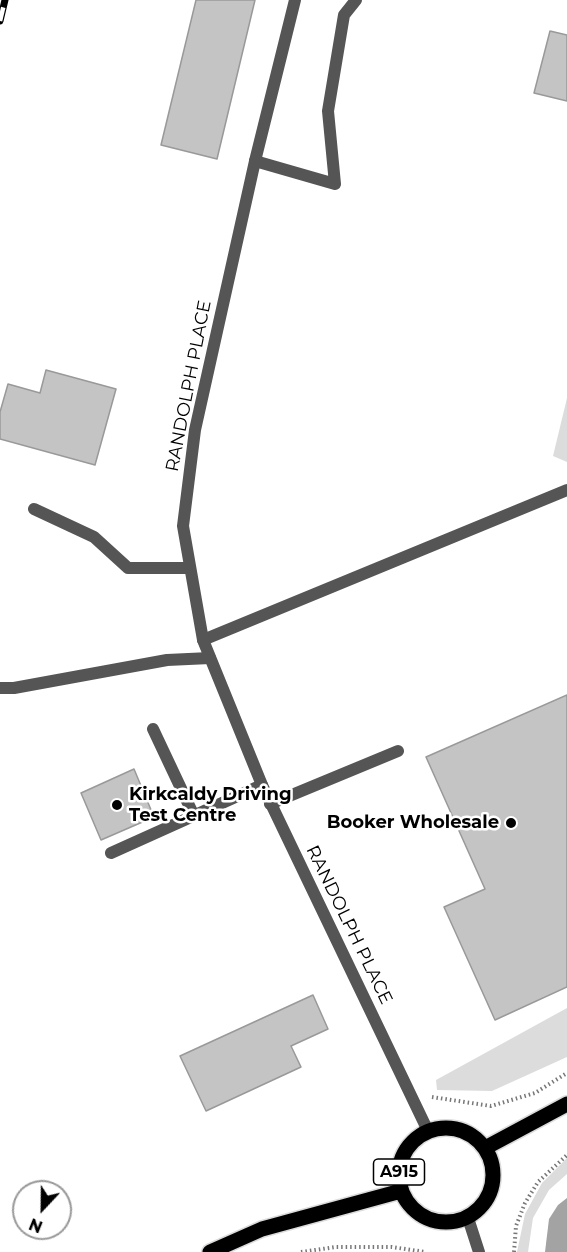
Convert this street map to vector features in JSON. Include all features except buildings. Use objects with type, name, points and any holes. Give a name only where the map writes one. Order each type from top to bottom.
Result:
[{"type":"main road","points":[[485,1148],[567,1104]]},
{"type":"main road","points":[[428,1131],[443,1127],[474,1136],[485,1148],[492,1163],[492,1187],[481,1208],[468,1218]]},
{"type":"main road","name":"A915","points":[[428,1131],[416,1138],[406,1149],[398,1177],[401,1191],[408,1205],[421,1216],[436,1222],[452,1223],[468,1218]]},
{"type":"main road","name":"A915","points":[[210,1252],[262,1229],[401,1191]]},
{"type":"street","name":"RANDOLPH PLACE","points":[[295,0],[255,161],[195,430],[183,526],[203,640],[210,658],[270,804],[428,1131]]},
{"type":"street","points":[[255,161],[335,184],[328,111],[344,15],[356,0]]},
{"type":"street","points":[[203,640],[567,490]]},
{"type":"street","points":[[34,509],[94,537],[128,568],[190,568]]},
{"type":"street","points":[[0,688],[14,688],[167,660],[210,658]]},
{"type":"street","points":[[153,729],[194,816]]},
{"type":"street","points":[[270,804],[398,751]]},
{"type":"street","points":[[111,853],[262,785]]},
{"type":"street","points":[[468,1218],[479,1252]]},
{"type":"path","points":[[412,1094],[491,1106],[535,1092],[567,1073]]},
{"type":"path","points":[[514,1252],[516,1226],[525,1203],[538,1182],[567,1155]]},
{"type":"path","points":[[301,1252],[336,1247],[392,1247],[424,1252]]},
{"type":"shaded area","points":[[567,398],[567,462],[553,456]]},
{"type":"shaded area","points":[[567,1008],[567,1057],[492,1091],[437,1090],[436,1080]]},
{"type":"shaded area","points":[[567,1158],[567,1174],[549,1190],[533,1218],[528,1252],[517,1252],[525,1214],[542,1183]]},
{"type":"shaded area","points":[[567,1198],[567,1252],[545,1252],[549,1219],[558,1205]]},
{"type":"railway","points":[[0,21],[5,0]]},
{"type":"place","name":"Kirkcaldy Driving Test Centre","points":[[117,805]]},
{"type":"place","name":"Booker Wholesale","points":[[511,823]]}]
